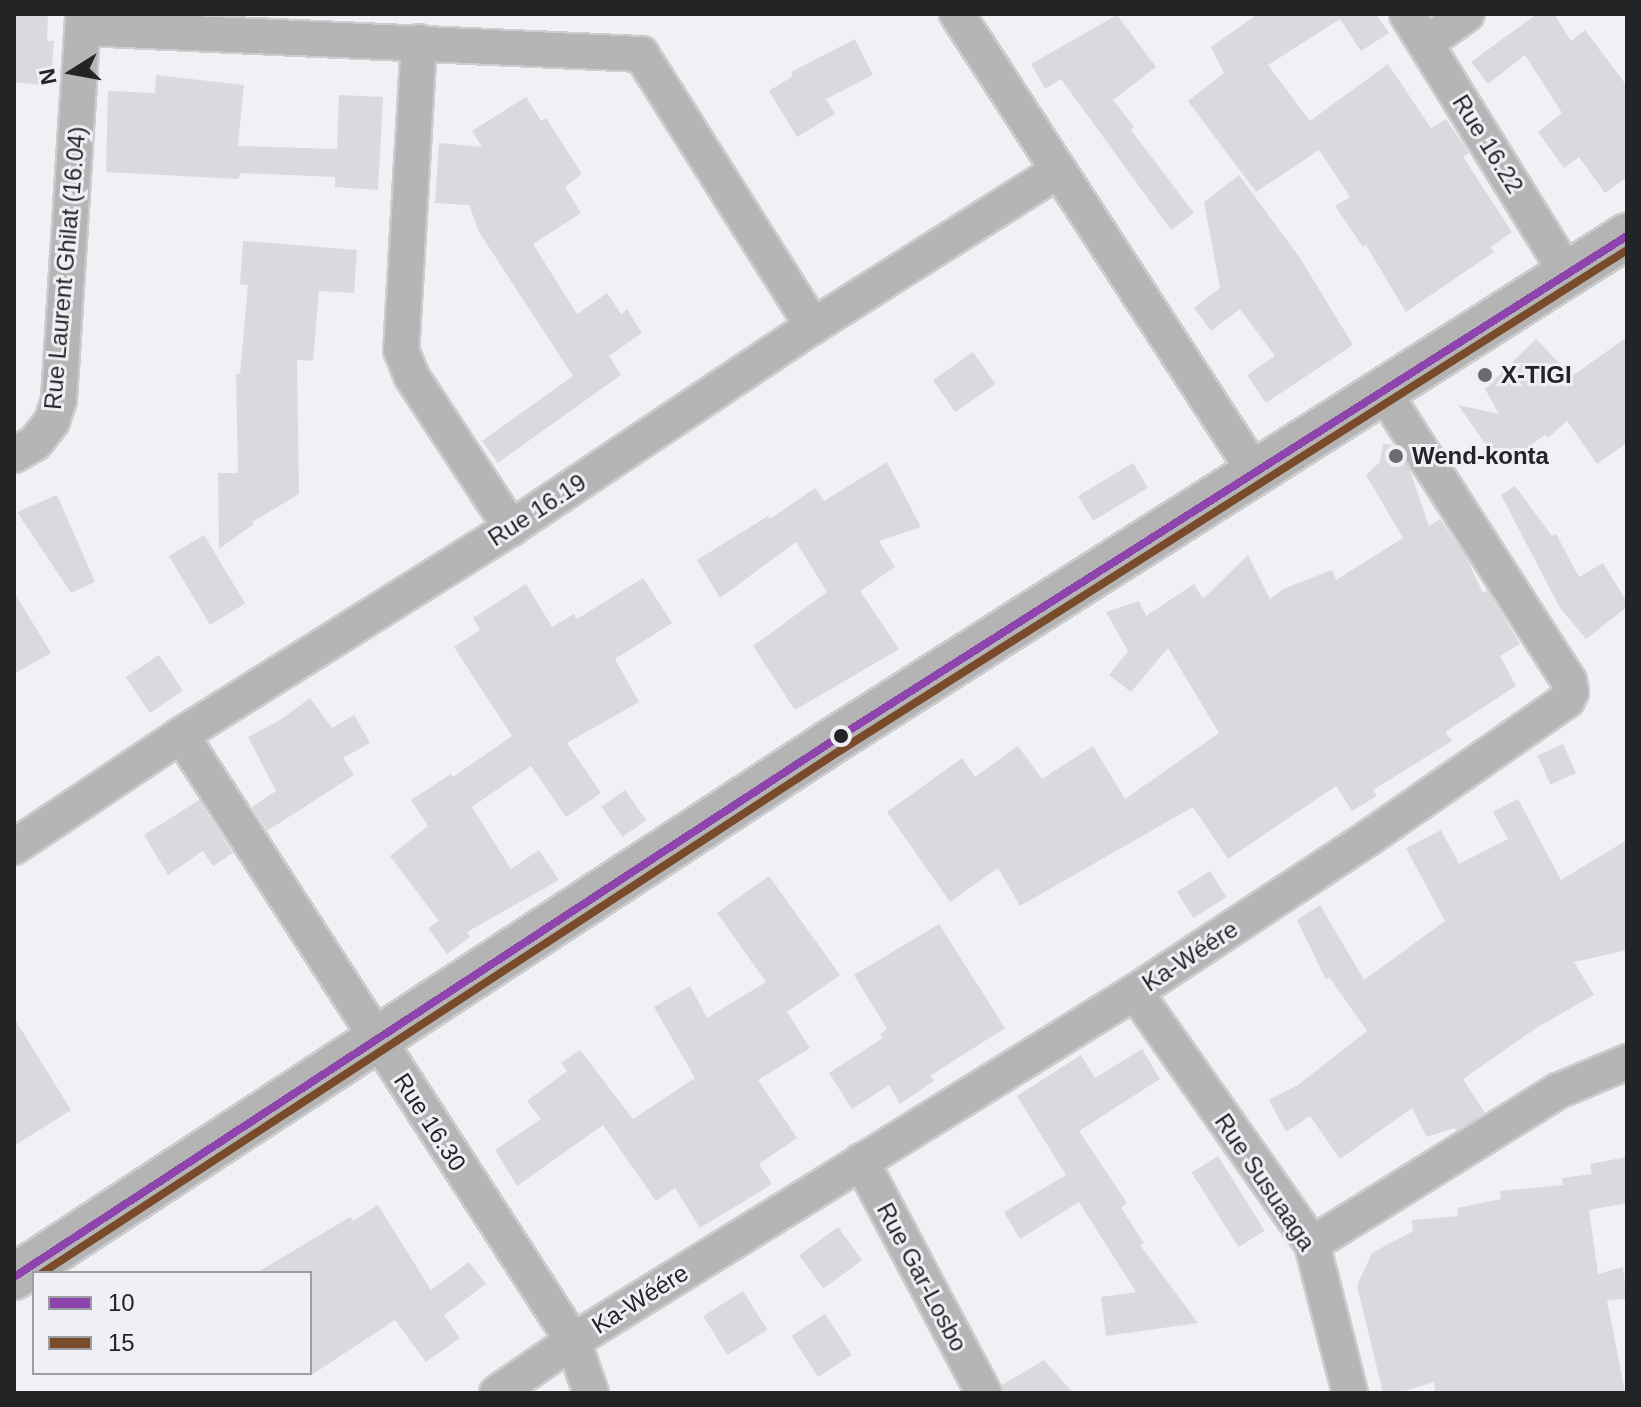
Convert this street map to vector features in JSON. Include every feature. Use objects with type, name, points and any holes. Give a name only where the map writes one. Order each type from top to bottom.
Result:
[{"type":"street","points":[[957,14],[1255,472]]},
{"type":"street","name":"Rue 16.22","points":[[1407,14],[1568,275]]},
{"type":"street","points":[[1426,43],[1467,14]]},
{"type":"street","points":[[83,21],[641,54],[813,326]]},
{"type":"street","name":"Rue Laurent Ghilat (16.04)","points":[[14,455],[35,443],[52,421],[59,399],[83,21]]},
{"type":"street","points":[[419,42],[401,350],[412,377],[511,528]]},
{"type":"street","name":"Rue 16.19","points":[[14,847],[181,735],[511,528],[813,326],[1058,171]]},
{"type":"street","points":[[14,1277],[847,732],[1627,236]]},
{"type":"street","name":"Ka-Wéére","points":[[497,1393],[573,1341],[1135,992],[1370,837],[1567,700],[1571,692],[1569,681],[1383,391]]},
{"type":"street","name":"Rue 16.30","points":[[181,735],[573,1341],[591,1393]]},
{"type":"street","name":"Rue Susuaaga","points":[[1135,992],[1312,1244],[1350,1393]]},
{"type":"street","points":[[1312,1244],[1558,1091],[1627,1062]]},
{"type":"street","name":"Rue Gar-Losbo","points":[[861,1161],[984,1393]]},
{"type":"building","points":[[14,14],[48,14],[47,41],[54,41],[50,86],[14,82]]},
{"type":"building","points":[[1258,14],[1376,14],[1389,33],[1361,51],[1340,19],[1268,65],[1310,121],[1388,64],[1431,128],[1446,119],[1469,153],[1463,157],[1512,232],[1491,247],[1494,252],[1406,312],[1366,245],[1363,247],[1335,206],[1350,197],[1319,150],[1256,192],[1188,101],[1224,73],[1211,47]]},
{"type":"building","points":[[1537,14],[1554,14],[1571,41],[1585,30],[1627,86],[1627,177],[1605,193],[1579,157],[1564,168],[1538,132],[1562,113],[1525,55],[1488,84],[1471,62]]},
{"type":"building","points":[[1117,15],[1156,67],[1113,100],[1134,127],[1131,130],[1194,213],[1171,230],[1061,79],[1045,89],[1031,64]]},
{"type":"building","points":[[855,39],[873,75],[826,99],[835,114],[797,137],[769,91],[793,76],[791,72]]},
{"type":"building","points":[[156,75],[244,85],[238,146],[337,149],[339,95],[383,97],[378,190],[335,187],[335,177],[240,173],[239,179],[106,172],[108,91],[155,93]]},
{"type":"building","points":[[526,97],[541,121],[546,118],[582,174],[565,187],[581,213],[533,244],[577,314],[607,293],[621,314],[627,309],[642,333],[609,356],[621,375],[498,463],[482,441],[573,376],[479,232],[469,205],[435,203],[439,143],[482,147],[472,131]]},
{"type":"building","points":[[1239,175],[1300,258],[1353,345],[1266,403],[1247,375],[1275,356],[1240,309],[1211,331],[1194,308],[1220,288],[1204,202]]},
{"type":"building","points":[[243,241],[357,250],[354,293],[319,291],[313,361],[297,360],[299,494],[252,522],[254,524],[219,549],[218,473],[238,473],[236,374],[240,374],[248,285],[240,284]]},
{"type":"building","points":[[1627,337],[1627,443],[1597,464],[1567,421],[1548,438],[1545,435],[1501,466],[1458,405],[1499,414],[1485,389],[1536,339],[1572,376]]},
{"type":"building","points":[[973,352],[995,384],[955,412],[933,380]]},
{"type":"building","points":[[1383,444],[1394,445],[1409,468],[1429,526],[1440,519],[1466,557],[1483,593],[1487,590],[1520,644],[1500,656],[1516,686],[1445,732],[1452,741],[1373,790],[1377,796],[1352,811],[1336,786],[1228,859],[1193,807],[1020,906],[998,868],[950,902],[887,812],[962,758],[975,777],[1018,746],[1042,779],[1093,746],[1125,799],[1219,733],[1168,648],[1131,692],[1109,675],[1128,651],[1106,612],[1139,601],[1146,616],[1194,584],[1203,599],[1248,555],[1270,599],[1283,589],[1332,570],[1336,580],[1403,538],[1366,475],[1380,462]]},
{"type":"building","points":[[887,462],[921,527],[879,541],[895,567],[860,591],[899,649],[795,710],[753,646],[827,592],[796,542],[720,598],[697,560],[768,516],[770,519],[815,488],[824,501]]},
{"type":"building","points":[[1133,463],[1148,488],[1093,521],[1078,496]]},
{"type":"building","points":[[1515,486],[1552,536],[1556,534],[1579,577],[1603,563],[1627,602],[1627,607],[1586,639],[1560,608],[1501,495]]},
{"type":"building","points":[[57,495],[95,582],[71,593],[17,512]]},
{"type":"building","points":[[204,535],[245,604],[210,625],[169,556]]},
{"type":"building","points":[[643,578],[672,623],[615,659],[639,702],[567,743],[601,793],[566,817],[531,766],[472,807],[511,869],[539,850],[559,880],[467,932],[470,937],[447,954],[428,928],[439,921],[390,856],[428,826],[411,800],[451,774],[453,777],[512,736],[454,647],[480,630],[473,618],[526,584],[552,627],[574,614],[577,619]]},
{"type":"building","points":[[14,592],[51,653],[14,674]]},
{"type":"building","points":[[159,655],[183,691],[150,713],[126,677]]},
{"type":"building","points":[[310,698],[332,728],[354,715],[370,743],[343,758],[354,775],[267,831],[252,807],[276,791],[248,737],[280,720]]},
{"type":"building","points":[[1563,744],[1576,773],[1550,785],[1537,755]]},
{"type":"building","points":[[625,790],[646,820],[622,837],[601,807]]},
{"type":"building","points":[[1518,799],[1561,880],[1627,840],[1627,950],[1574,962],[1594,995],[1536,1028],[1463,1079],[1485,1113],[1456,1131],[1454,1128],[1427,1137],[1412,1108],[1340,1159],[1310,1116],[1286,1132],[1269,1100],[1298,1085],[1367,1031],[1329,977],[1326,980],[1297,920],[1320,905],[1364,980],[1445,921],[1406,848],[1441,830],[1459,864],[1508,839],[1493,812]]},
{"type":"building","points":[[199,800],[233,853],[213,866],[203,851],[168,875],[144,835]]},
{"type":"building","points":[[1210,871],[1226,897],[1193,918],[1177,892]]},
{"type":"building","points":[[769,876],[840,975],[787,1012],[810,1048],[758,1080],[797,1138],[759,1164],[772,1184],[700,1228],[675,1188],[656,1201],[603,1125],[517,1186],[495,1150],[541,1119],[527,1101],[567,1071],[561,1063],[580,1050],[633,1119],[695,1078],[654,1007],[690,986],[707,1018],[766,982],[717,913]]},
{"type":"building","points":[[939,924],[1005,1028],[930,1076],[934,1081],[900,1104],[889,1085],[852,1109],[829,1073],[883,1038],[880,1034],[887,1029],[854,975]]},
{"type":"building","points":[[14,1018],[71,1110],[14,1146]]},
{"type":"building","points":[[1142,1049],[1160,1079],[1079,1131],[1127,1203],[1121,1208],[1144,1243],[1140,1245],[1198,1323],[1106,1336],[1101,1297],[1136,1292],[1079,1202],[1020,1239],[1004,1212],[1066,1175],[1017,1096],[1081,1055],[1095,1078]]},
{"type":"building","points":[[1218,1156],[1265,1231],[1238,1247],[1192,1172]]},
{"type":"building","points":[[1627,1157],[1627,1203],[1589,1210],[1598,1274],[1623,1267],[1627,1299],[1607,1300],[1625,1392],[1435,1393],[1434,1382],[1398,1393],[1383,1393],[1357,1286],[1372,1253],[1413,1231],[1412,1220],[1458,1216],[1457,1208],[1501,1199],[1500,1191],[1563,1185],[1562,1178],[1592,1174],[1590,1164]]},
{"type":"building","points":[[378,1205],[431,1290],[469,1262],[486,1284],[444,1315],[460,1338],[426,1362],[395,1320],[312,1375],[312,1271],[259,1271],[350,1217],[353,1221]]},
{"type":"building","points":[[838,1227],[862,1260],[823,1288],[799,1255]]},
{"type":"building","points":[[743,1291],[767,1330],[728,1355],[703,1316]]},
{"type":"building","points":[[825,1314],[852,1355],[818,1377],[791,1336]]},
{"type":"building","points":[[1044,1360],[1073,1393],[1004,1393],[1002,1385]]},
{"type":"transit line","name":"10","points":[[14,1277],[834,740],[1627,236]]},
{"type":"transit line","name":"15","points":[[45,1271],[841,750],[1627,250]]},
{"type":"place","name":"X-TIGI","points":[[1485,375]]},
{"type":"place","name":"Wend-konta","points":[[1396,456]]}]
